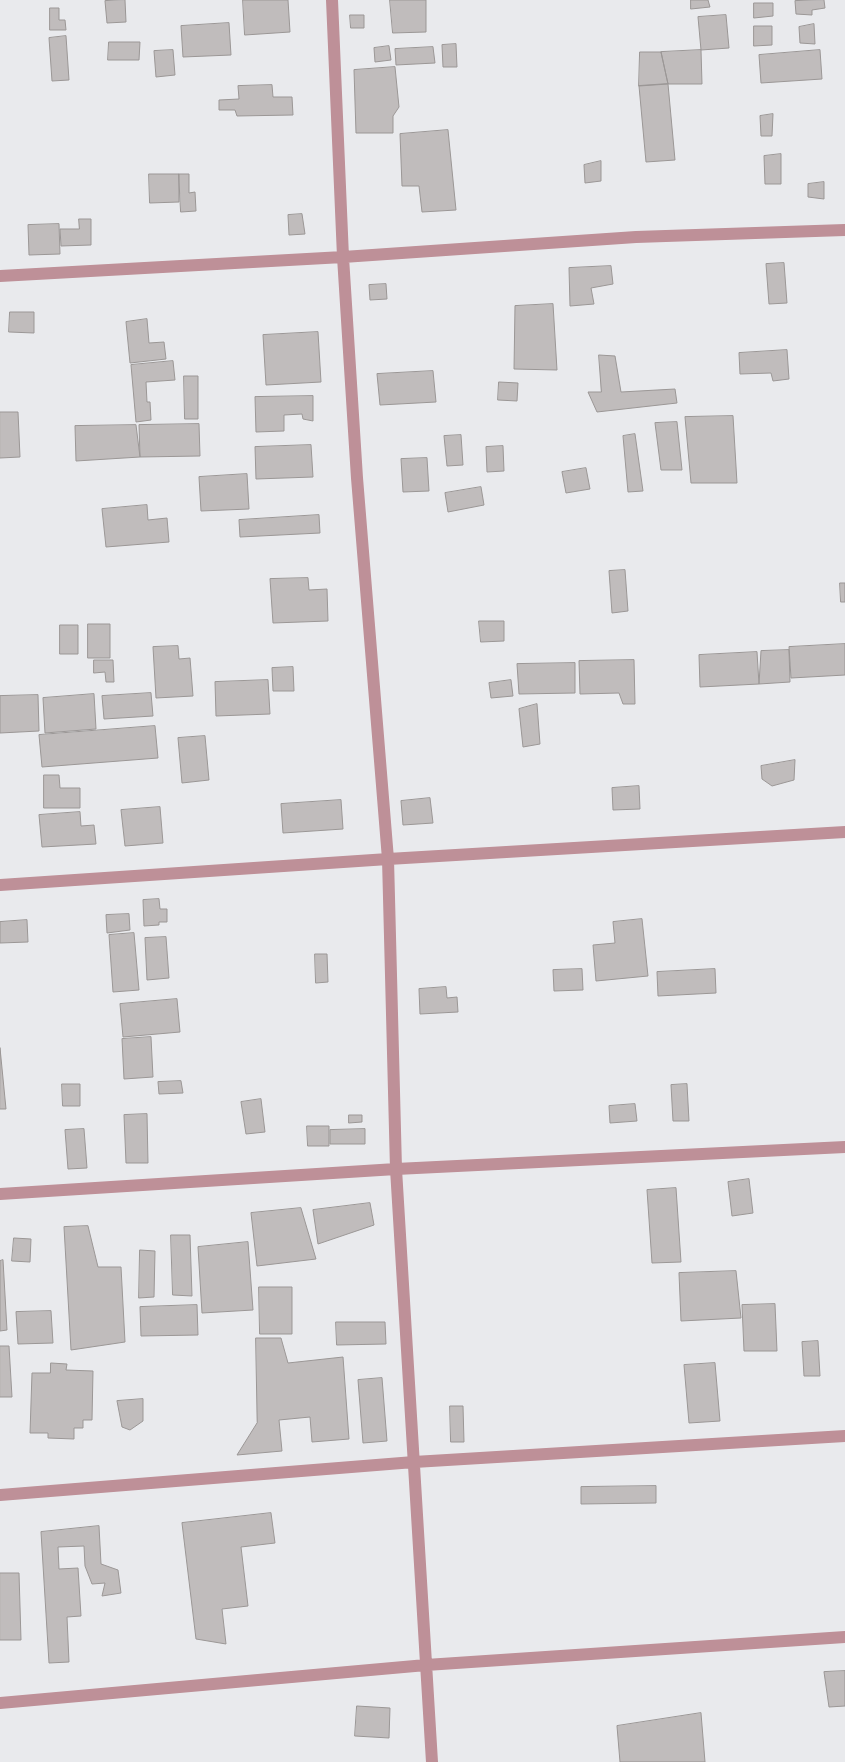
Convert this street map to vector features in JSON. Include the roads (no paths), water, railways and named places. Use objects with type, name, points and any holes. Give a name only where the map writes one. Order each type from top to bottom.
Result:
[{"type":"street","points":[[332,0],[343,257],[357,478],[388,859],[396,1169],[432,1762]]},
{"type":"street","points":[[0,276],[343,257],[636,237],[845,230]]},
{"type":"street","points":[[0,885],[388,859],[845,832]]},
{"type":"street","points":[[0,1194],[396,1169],[845,1147]]},
{"type":"street","points":[[0,1495],[414,1462],[845,1436]]},
{"type":"street","points":[[0,1703],[426,1665],[845,1637]]}]
